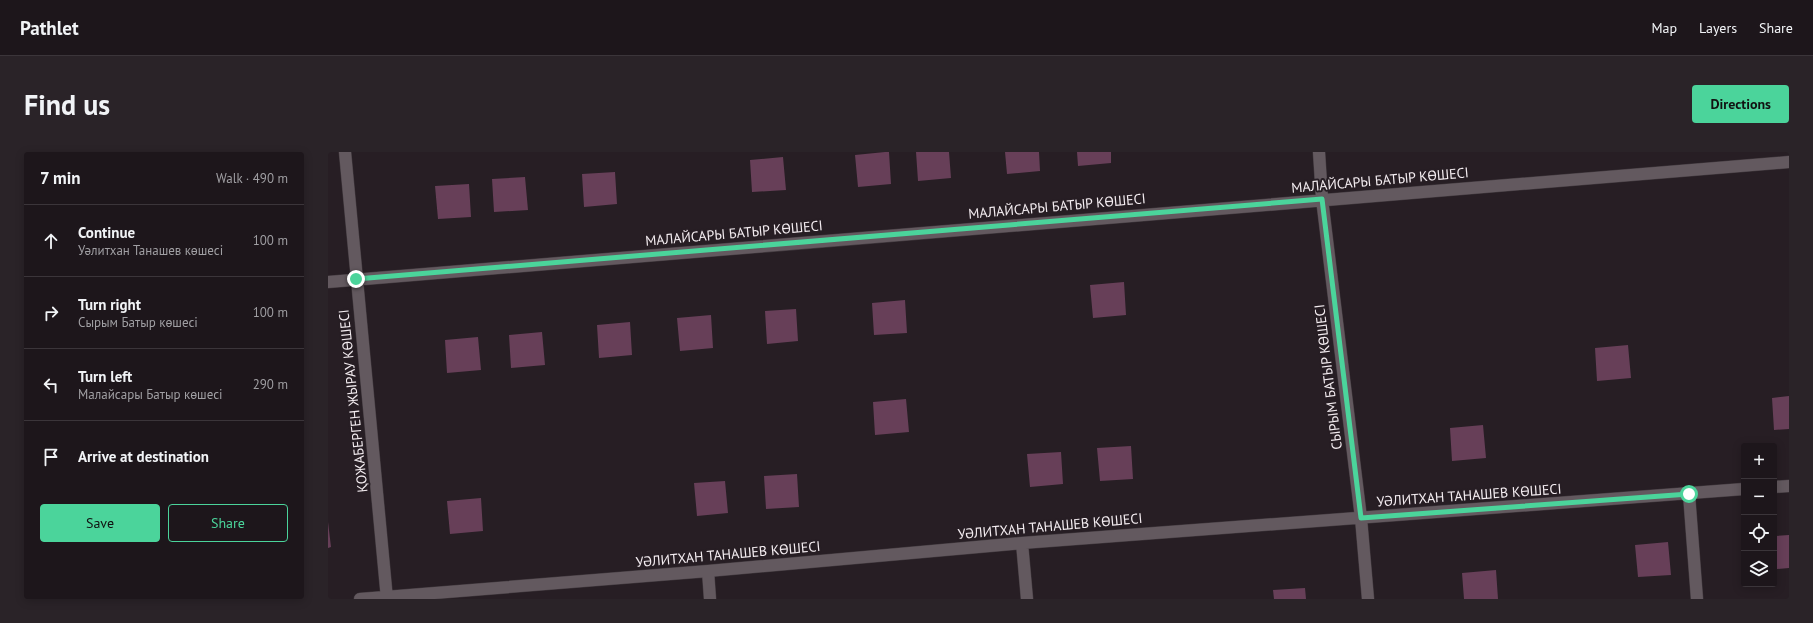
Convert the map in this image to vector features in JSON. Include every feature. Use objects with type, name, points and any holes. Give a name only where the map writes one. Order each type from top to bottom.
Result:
[{"type":"street","name":"ҚОЖАБЕРГЕН ЖЫРАУ КӨШЕСІ","points":[[345,152],[387,598]]},
{"type":"street","name":"СЫРЫМ БАТЫР КӨШЕСІ","points":[[1319,152],[1322,199],[1361,518],[1368,599]]},
{"type":"street","name":"МАЛАЙСАРЫ БАТЫР КӨШЕСІ","points":[[328,282],[1322,199],[1789,162]]},
{"type":"street","points":[[1777,487],[1789,486]]},
{"type":"street","name":"УӘЛИТХАН ТАНАШЕВ КӨШЕСІ","points":[[360,599],[708,571],[1022,543],[1741,490]]},
{"type":"street","points":[[1689,494],[1697,599]]},
{"type":"street","points":[[1022,543],[1027,599]]},
{"type":"street","points":[[708,571],[710,599]]},
{"type":"building","points":[[889,152],[891,184],[858,187],[855,155]]},
{"type":"building","points":[[916,152],[949,152],[951,178],[918,181]]},
{"type":"building","points":[[1005,152],[1039,152],[1040,171],[1007,174]]},
{"type":"building","points":[[1077,152],[1111,152],[1111,163],[1078,166]]},
{"type":"building","points":[[783,157],[786,190],[752,192],[750,160]]},
{"type":"building","points":[[615,172],[617,204],[584,207],[582,174]]},
{"type":"building","points":[[525,177],[528,210],[494,212],[492,179]]},
{"type":"building","points":[[469,184],[471,217],[438,219],[435,186]]},
{"type":"building","points":[[1124,282],[1126,315],[1093,318],[1090,285]]},
{"type":"building","points":[[905,300],[907,333],[874,335],[872,303]]},
{"type":"building","points":[[796,309],[798,341],[767,344],[765,311]]},
{"type":"building","points":[[711,315],[713,348],[680,351],[677,318]]},
{"type":"building","points":[[630,322],[632,355],[599,358],[597,325]]},
{"type":"building","points":[[542,332],[545,365],[511,368],[509,335]]},
{"type":"building","points":[[478,337],[481,370],[447,373],[445,340]]},
{"type":"building","points":[[1628,345],[1631,378],[1597,381],[1595,348]]},
{"type":"building","points":[[1789,396],[1789,429],[1774,430],[1772,398]]},
{"type":"building","points":[[906,399],[909,432],[875,435],[873,402]]},
{"type":"building","points":[[1483,425],[1486,458],[1452,461],[1450,428]]},
{"type":"building","points":[[1131,446],[1133,479],[1100,481],[1097,448]]},
{"type":"building","points":[[1061,452],[1063,484],[1030,487],[1027,454]]},
{"type":"building","points":[[797,474],[799,507],[766,509],[764,476]]},
{"type":"building","points":[[725,481],[728,513],[697,516],[694,483]]},
{"type":"building","points":[[481,498],[483,531],[450,534],[447,501]]},
{"type":"building","points":[[328,522],[331,547],[328,548]]},
{"type":"building","points":[[1789,535],[1789,568],[1777,569],[1777,536]]},
{"type":"building","points":[[1668,542],[1671,575],[1638,577],[1635,545]]},
{"type":"building","points":[[1496,570],[1498,599],[1464,599],[1462,573]]},
{"type":"building","points":[[1305,588],[1306,599],[1274,599],[1273,590]]},
{"type":"route","points":[[356,279],[1322,199],[1361,518],[1689,494]]}]
